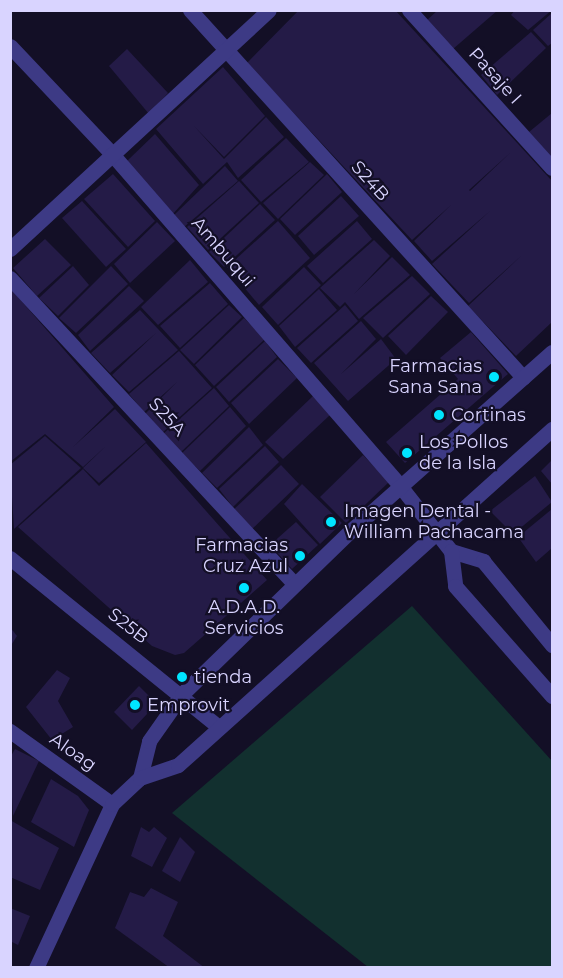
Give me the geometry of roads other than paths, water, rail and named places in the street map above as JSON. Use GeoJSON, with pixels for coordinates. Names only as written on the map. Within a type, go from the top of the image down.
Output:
{"type":"FeatureCollection","features":[{"type":"Feature","properties":{"kind":"street","name":"S24B"},"geometry":{"type":"LineString","coordinates":[[190,10],[523,377]]}},
{"type":"Feature","properties":{"kind":"street"},"geometry":{"type":"LineString","coordinates":[[10,249],[269,10]]}},
{"type":"Feature","properties":{"kind":"street","name":"Pasaje I"},"geometry":{"type":"LineString","coordinates":[[409,10],[552,168]]}},
{"type":"Feature","properties":{"kind":"street","name":"Ambuqui"},"geometry":{"type":"LineString","coordinates":[[10,46],[112,154],[401,487],[451,550]]}},
{"type":"Feature","properties":{"kind":"street","name":"S25A"},"geometry":{"type":"LineString","coordinates":[[10,278],[294,584]]}},
{"type":"Feature","properties":{"kind":"street"},"geometry":{"type":"LineString","coordinates":[[140,778],[149,741],[182,694],[294,584],[552,352]]}},
{"type":"Feature","properties":{"kind":"street"},"geometry":{"type":"LineString","coordinates":[[36,968],[112,804],[140,778],[178,765],[552,429]]}},
{"type":"Feature","properties":{"kind":"street"},"geometry":{"type":"LineString","coordinates":[[552,645],[483,561],[451,550],[455,586],[552,696]]}},
{"type":"Feature","properties":{"kind":"street","name":"S25B"},"geometry":{"type":"LineString","coordinates":[[10,558],[182,694],[219,727]]}},
{"type":"Feature","properties":{"kind":"street","name":"Aloag"},"geometry":{"type":"LineString","coordinates":[[10,731],[112,804]]}},
{"type":"Feature","properties":{"kind":"place","name":"Farmacias Sana Sana"},"geometry":{"type":"Point","coordinates":[494,377]}},
{"type":"Feature","properties":{"kind":"place","name":"Cortinas"},"geometry":{"type":"Point","coordinates":[439,415]}},
{"type":"Feature","properties":{"kind":"place","name":"Los Pollos de la Isla"},"geometry":{"type":"Point","coordinates":[407,453]}},
{"type":"Feature","properties":{"kind":"place","name":"Imagen Dental - William Pachacama"},"geometry":{"type":"Point","coordinates":[331,522]}},
{"type":"Feature","properties":{"kind":"place","name":"Farmacias Cruz Azul"},"geometry":{"type":"Point","coordinates":[300,556]}},
{"type":"Feature","properties":{"kind":"place","name":"A.D.A.D. Servicios"},"geometry":{"type":"Point","coordinates":[244,588]}},
{"type":"Feature","properties":{"kind":"place","name":"tienda"},"geometry":{"type":"Point","coordinates":[182,677]}},
{"type":"Feature","properties":{"kind":"place","name":"Emprovit"},"geometry":{"type":"Point","coordinates":[135,705]}}]}
